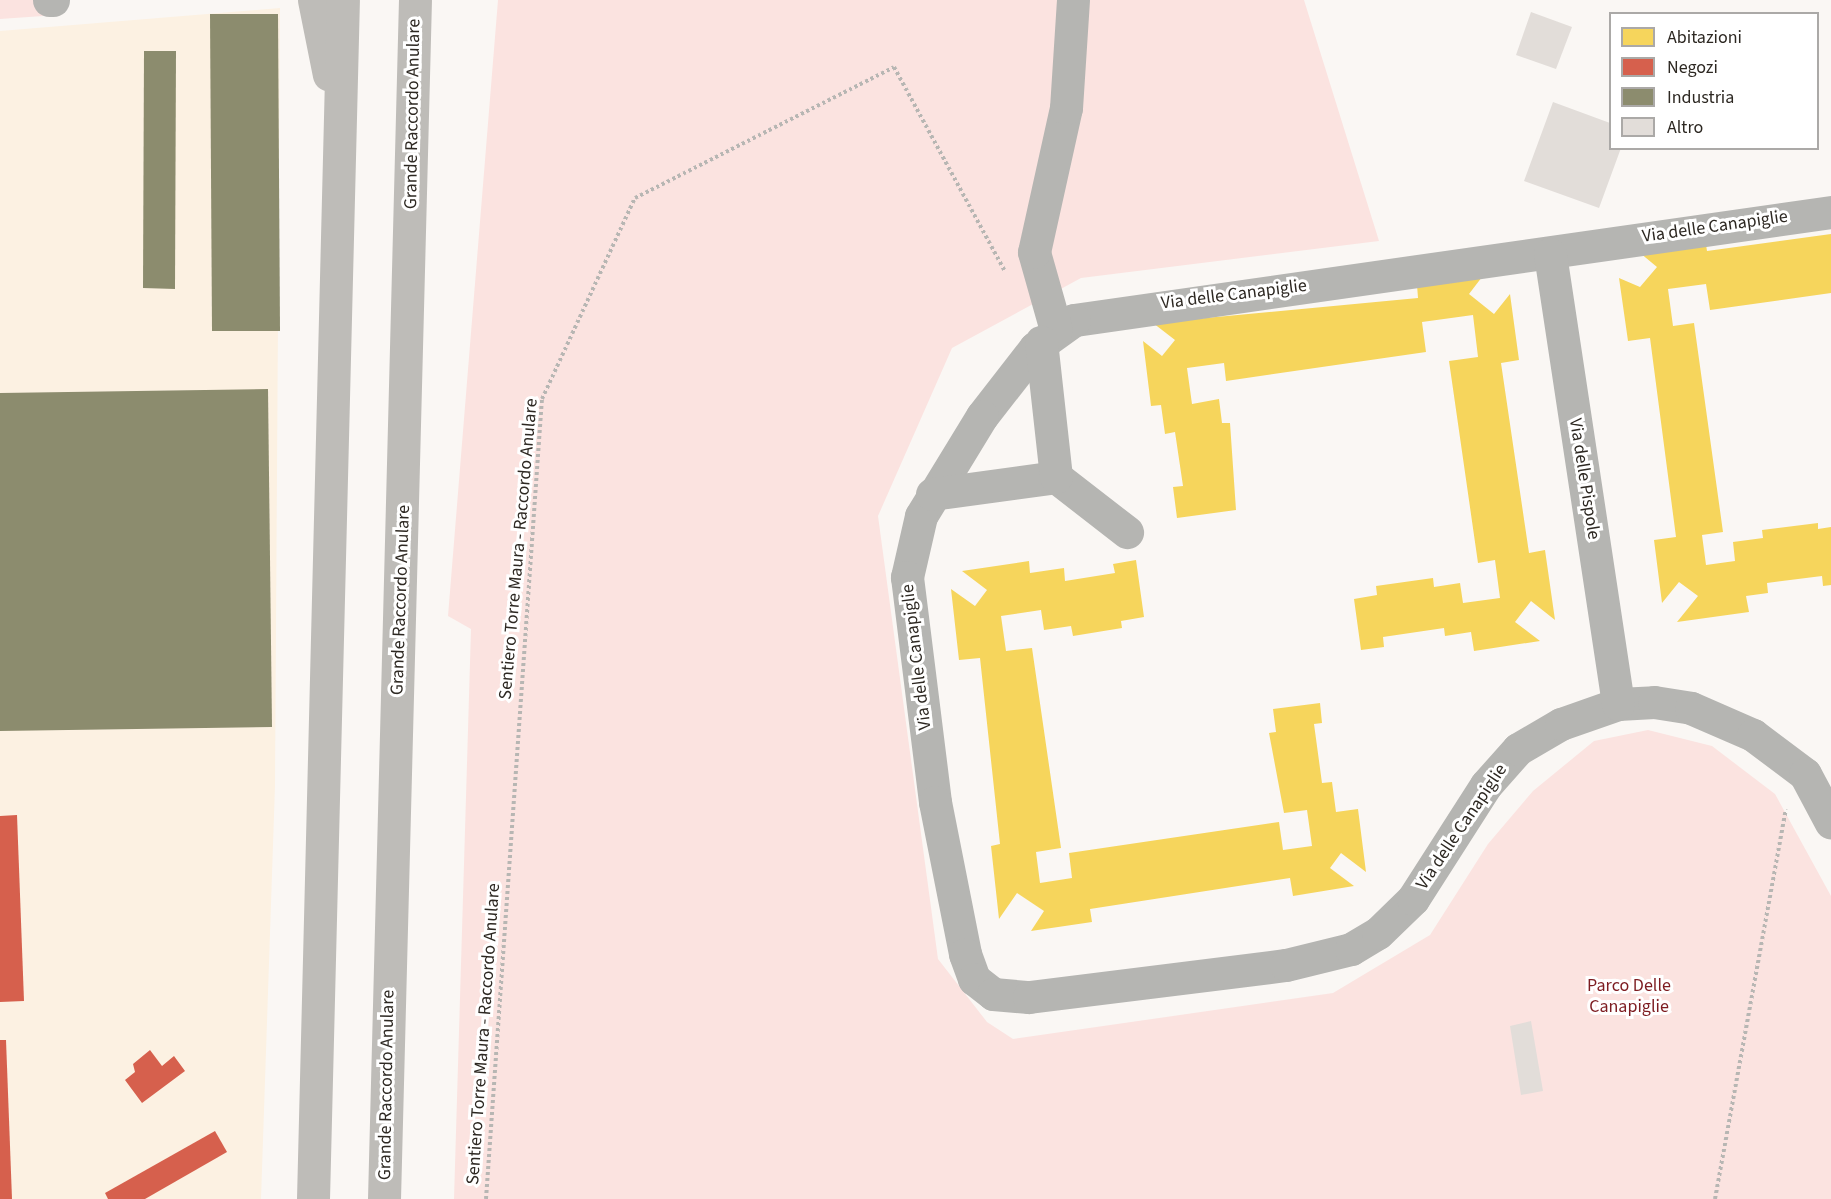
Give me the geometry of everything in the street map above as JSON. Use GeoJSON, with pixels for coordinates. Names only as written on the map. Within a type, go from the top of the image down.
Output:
{"type":"FeatureCollection","features":[{"type":"Feature","properties":{"kind":"highway"},"geometry":{"type":"LineString","coordinates":[[314,0],[340,107]]}},
{"type":"Feature","properties":{"kind":"highway"},"geometry":{"type":"LineString","coordinates":[[313,1199],[342,0]]}},
{"type":"Feature","properties":{"kind":"highway","name":"Grande Raccordo Anulare"},"geometry":{"type":"LineString","coordinates":[[384,1199],[415,0]]}},
{"type":"Feature","properties":{"kind":"street"},"geometry":{"type":"LineString","coordinates":[[1056,477],[1049,336],[1034,252],[1066,108],[1073,0]]}},
{"type":"Feature","properties":{"kind":"street","name":"Via delle Canapiglie"},"geometry":{"type":"LineString","coordinates":[[1831,212],[1651,234],[1550,254],[1109,310],[1049,336],[993,400],[932,494],[910,549],[908,592],[935,801],[965,954],[974,979],[993,994],[1037,996],[1286,965],[1351,949],[1378,933],[1413,898],[1486,785],[1518,749],[1561,724],[1618,705],[1654,702],[1707,713],[1754,735],[1794,764],[1816,790],[1831,823]]}},
{"type":"Feature","properties":{"kind":"street","name":"Via delle Pispole"},"geometry":{"type":"LineString","coordinates":[[1550,254],[1618,705]]}},
{"type":"Feature","properties":{"kind":"street"},"geometry":{"type":"LineString","coordinates":[[932,494],[1056,477],[1127,532]]}},
{"type":"Feature","properties":{"kind":"path","name":"Sentiero Torre Maura - Raccordo Anulare"},"geometry":{"type":"LineString","coordinates":[[486,1199],[542,399],[635,198],[894,67],[1008,277]]}},
{"type":"Feature","properties":{"kind":"path"},"geometry":{"type":"LineString","coordinates":[[1715,1199],[1794,764]]}},
{"type":"Feature","properties":{"kind":"shaded area"},"geometry":{"type":"Polygon","coordinates":[[[280,8],[275,786],[261,1199],[0,1199],[0,31],[280,8]]]}},
{"type":"Feature","properties":{"kind":"green space"},"geometry":{"type":"Polygon","coordinates":[[[0,0],[40,0],[43,16],[0,19],[0,0]]]}},
{"type":"Feature","properties":{"kind":"green space","name":"Parco Delle Canapiglie"},"geometry":{"type":"Polygon","coordinates":[[[498,0],[1304,0],[1379,241],[1081,278],[952,348],[878,516],[938,959],[987,1022],[1013,1039],[1333,993],[1430,935],[1488,844],[1533,791],[1594,741],[1648,730],[1712,746],[1775,794],[1831,896],[1831,1199],[454,1199],[471,629],[448,616],[498,0]]]}},
{"type":"Feature","properties":{"kind":"building: Abitazioni"},"geometry":{"type":"Polygon","coordinates":[[[1831,234],[1831,293],[1710,310],[1706,284],[1668,289],[1673,326],[1694,323],[1723,532],[1702,535],[1706,565],[1735,561],[1733,542],[1763,538],[1762,530],[1818,523],[1818,529],[1831,527],[1831,585],[1823,586],[1822,576],[1767,583],[1768,593],[1746,596],[1749,612],[1677,622],[1698,596],[1679,582],[1662,603],[1654,540],[1676,537],[1650,338],[1628,341],[1619,278],[1640,287],[1657,267],[1634,248],[1705,238],[1707,251],[1831,234]]]}},
{"type":"Feature","properties":{"kind":"building: Abitazioni"},"geometry":{"type":"Polygon","coordinates":[[[1482,277],[1469,294],[1494,314],[1510,294],[1519,360],[1501,363],[1529,553],[1545,550],[1555,620],[1531,601],[1515,622],[1540,641],[1474,651],[1471,632],[1445,636],[1444,628],[1383,637],[1384,647],[1361,650],[1354,599],[1377,595],[1376,586],[1433,578],[1434,587],[1460,583],[1463,603],[1500,598],[1495,560],[1478,563],[1449,361],[1478,357],[1473,315],[1422,322],[1426,352],[1226,381],[1224,363],[1187,368],[1192,404],[1219,399],[1222,423],[1230,423],[1236,510],[1177,518],[1173,487],[1183,486],[1175,432],[1165,434],[1161,405],[1151,406],[1143,341],[1162,356],[1175,340],[1153,323],[1418,298],[1417,285],[1482,277]]]}},
{"type":"Feature","properties":{"kind":"building: Abitazioni"},"geometry":{"type":"Polygon","coordinates":[[[1136,560],[1144,617],[1121,621],[1122,628],[1073,636],[1071,626],[1044,630],[1041,610],[1001,616],[1006,651],[1032,648],[1061,848],[1036,852],[1040,883],[1072,878],[1069,853],[1279,822],[1283,850],[1312,846],[1307,810],[1284,813],[1269,733],[1276,732],[1273,709],[1320,703],[1322,723],[1314,724],[1322,783],[1332,782],[1336,812],[1358,809],[1366,872],[1341,853],[1330,868],[1354,886],[1293,896],[1290,878],[1090,909],[1092,922],[1031,931],[1044,911],[1017,893],[999,919],[991,846],[1000,844],[980,658],[959,660],[951,589],[975,606],[987,590],[962,571],[1029,561],[1030,573],[1064,568],[1065,581],[1115,573],[1113,564],[1136,560]]]}},
{"type":"Feature","properties":{"kind":"building: Negozi"},"geometry":{"type":"Polygon","coordinates":[[[17,815],[24,1001],[0,1002],[0,816],[17,815]]]}},
{"type":"Feature","properties":{"kind":"building: Negozi"},"geometry":{"type":"Polygon","coordinates":[[[0,1040],[6,1040],[12,1199],[0,1199],[0,1040]]]}},
{"type":"Feature","properties":{"kind":"building: Negozi"},"geometry":{"type":"Polygon","coordinates":[[[150,1050],[162,1066],[174,1056],[185,1071],[142,1103],[125,1080],[135,1072],[133,1064],[150,1050]]]}},
{"type":"Feature","properties":{"kind":"building: Negozi"},"geometry":{"type":"Polygon","coordinates":[[[215,1131],[227,1152],[145,1199],[108,1199],[105,1193],[215,1131]]]}},
{"type":"Feature","properties":{"kind":"building: Industria"},"geometry":{"type":"Polygon","coordinates":[[[210,14],[278,14],[280,331],[212,331],[210,14]]]}},
{"type":"Feature","properties":{"kind":"building: Industria"},"geometry":{"type":"Polygon","coordinates":[[[144,51],[176,51],[175,289],[143,288],[144,51]]]}},
{"type":"Feature","properties":{"kind":"building: Industria"},"geometry":{"type":"Polygon","coordinates":[[[268,389],[272,727],[0,731],[0,393],[268,389]]]}},
{"type":"Feature","properties":{"kind":"building: Altro"},"geometry":{"type":"Polygon","coordinates":[[[1531,12],[1572,27],[1556,69],[1516,55],[1531,12]]]}},
{"type":"Feature","properties":{"kind":"building: Altro"},"geometry":{"type":"Polygon","coordinates":[[[1553,102],[1609,123],[1609,150],[1620,150],[1599,208],[1524,181],[1553,102]]]}},
{"type":"Feature","properties":{"kind":"building: Altro"},"geometry":{"type":"Polygon","coordinates":[[[1531,1021],[1543,1091],[1521,1095],[1510,1026],[1531,1021]]]}}]}
